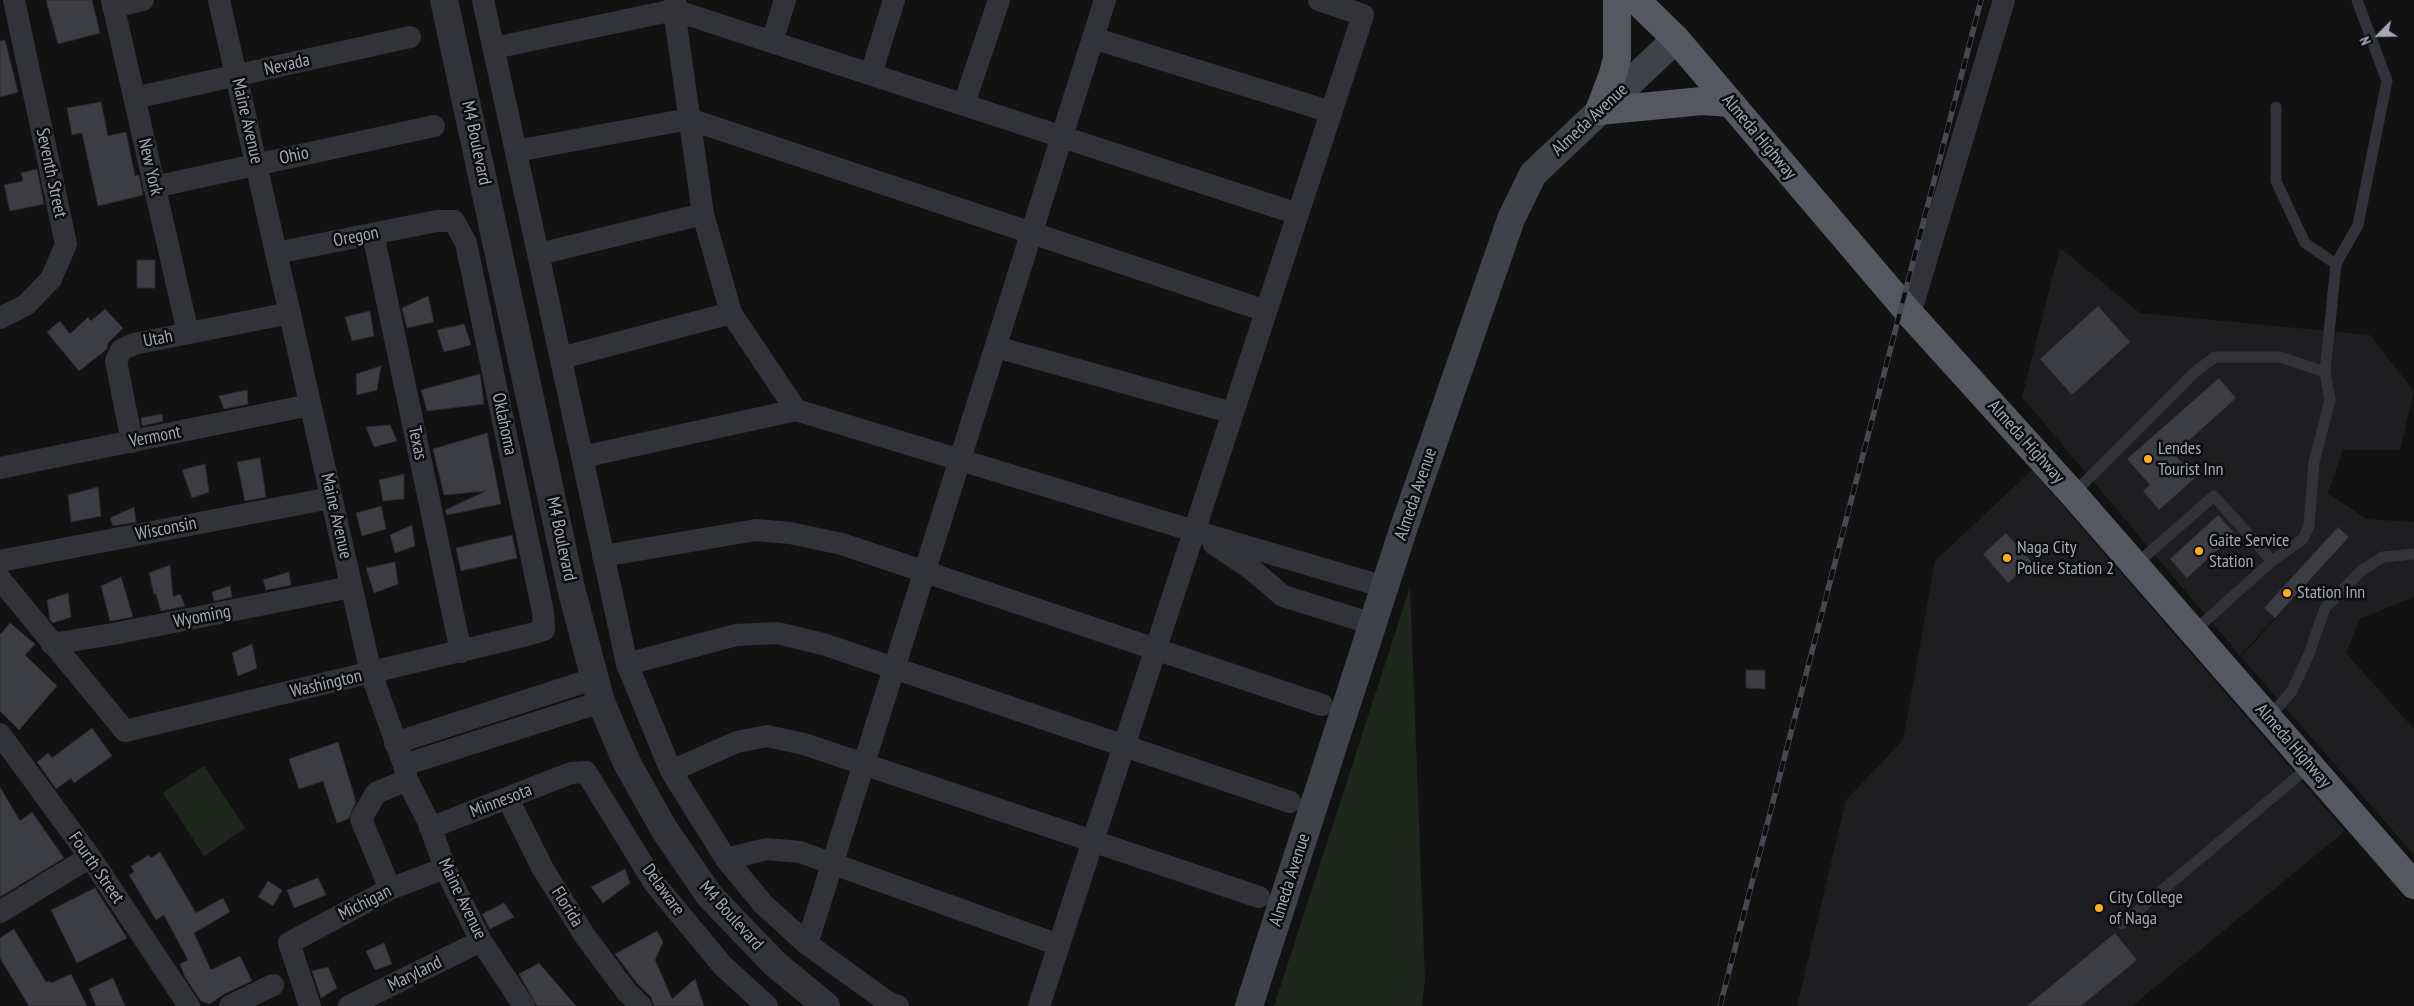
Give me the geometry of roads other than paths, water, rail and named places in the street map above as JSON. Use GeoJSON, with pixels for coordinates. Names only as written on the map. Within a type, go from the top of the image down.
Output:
{"type":"FeatureCollection","features":[{"type":"Feature","properties":{"kind":"highway"},"geometry":{"type":"LineString","coordinates":[[1617,0],[1617,58],[1613,74],[1598,111],[1702,101],[1730,103]]}},
{"type":"Feature","properties":{"kind":"highway","name":"Almeda Highway"},"geometry":{"type":"LineString","coordinates":[[1636,0],[1676,39],[1910,314],[2073,494],[2414,885]]}},
{"type":"Feature","properties":{"kind":"main road","name":"Almeda Avenue"},"geometry":{"type":"LineString","coordinates":[[1249,1006],[1385,587],[1511,219],[1533,174],[1676,39]]}},
{"type":"Feature","properties":{"kind":"street","name":"Seventh Street"},"geometry":{"type":"LineString","coordinates":[[0,318],[26,305],[51,279],[66,244],[14,0]]}},
{"type":"Feature","properties":{"kind":"street"},"geometry":{"type":"LineString","coordinates":[[113,3],[144,0]]}},
{"type":"Feature","properties":{"kind":"street","name":"Maine Avenue"},"geometry":{"type":"LineString","coordinates":[[219,0],[371,673],[406,773],[445,868],[481,941],[524,1006]]}},
{"type":"Feature","properties":{"kind":"street","name":"M4 Boulevard"},"geometry":{"type":"LineString","coordinates":[[444,0],[569,579],[597,690],[627,763],[664,829],[709,895],[774,963],[826,1006]]}},
{"type":"Feature","properties":{"kind":"street"},"geometry":{"type":"LineString","coordinates":[[483,0],[627,664],[671,770],[726,859],[763,904],[807,944],[889,1003],[898,1006]]}},
{"type":"Feature","properties":{"kind":"street"},"geometry":{"type":"LineString","coordinates":[[772,42],[785,0]]}},
{"type":"Feature","properties":{"kind":"street"},"geometry":{"type":"LineString","coordinates":[[871,74],[894,0]]}},
{"type":"Feature","properties":{"kind":"street"},"geometry":{"type":"LineString","coordinates":[[964,104],[999,0]]}},
{"type":"Feature","properties":{"kind":"street"},"geometry":{"type":"LineString","coordinates":[[807,944],[1106,0]]}},
{"type":"Feature","properties":{"kind":"street"},"geometry":{"type":"LineString","coordinates":[[1039,1006],[1363,15],[1319,0]]}},
{"type":"Feature","properties":{"kind":"street"},"geometry":{"type":"LineString","coordinates":[[1910,314],[2004,0]]}},
{"type":"Feature","properties":{"kind":"street","name":"New York"},"geometry":{"type":"LineString","coordinates":[[113,3],[188,333]]}},
{"type":"Feature","properties":{"kind":"street"},"geometry":{"type":"LineString","coordinates":[[494,48],[675,5],[772,42],[1298,214]]}},
{"type":"Feature","properties":{"kind":"street"},"geometry":{"type":"LineString","coordinates":[[675,5],[703,214],[731,313],[796,410]]}},
{"type":"Feature","properties":{"kind":"street","name":"Nevada"},"geometry":{"type":"LineString","coordinates":[[134,98],[410,37]]}},
{"type":"Feature","properties":{"kind":"street"},"geometry":{"type":"LineString","coordinates":[[1093,38],[1331,112]]}},
{"type":"Feature","properties":{"kind":"street"},"geometry":{"type":"LineString","coordinates":[[516,151],[690,119],[1266,311]]}},
{"type":"Feature","properties":{"kind":"street","name":"Ohio"},"geometry":{"type":"LineString","coordinates":[[154,187],[434,126]]}},
{"type":"Feature","properties":{"kind":"street"},"geometry":{"type":"LineString","coordinates":[[539,254],[703,214]]}},
{"type":"Feature","properties":{"kind":"street","name":"Oregon"},"geometry":{"type":"LineString","coordinates":[[276,253],[437,221]]}},
{"type":"Feature","properties":{"kind":"street","name":"Oklahoma"},"geometry":{"type":"LineString","coordinates":[[437,221],[454,222],[466,243],[543,612],[544,630],[527,636]]}},
{"type":"Feature","properties":{"kind":"street","name":"Texas"},"geometry":{"type":"LineString","coordinates":[[373,234],[461,652]]}},
{"type":"Feature","properties":{"kind":"street","name":"Utah"},"geometry":{"type":"LineString","coordinates":[[132,442],[116,361],[121,350],[134,344],[290,313]]}},
{"type":"Feature","properties":{"kind":"street"},"geometry":{"type":"LineString","coordinates":[[561,358],[731,313]]}},
{"type":"Feature","properties":{"kind":"street"},"geometry":{"type":"LineString","coordinates":[[996,348],[1233,413]]}},
{"type":"Feature","properties":{"kind":"street","name":"Vermont"},"geometry":{"type":"LineString","coordinates":[[0,468],[310,405]]}},
{"type":"Feature","properties":{"kind":"street"},"geometry":{"type":"LineString","coordinates":[[582,457],[796,410],[1385,587]]}},
{"type":"Feature","properties":{"kind":"street","name":"Wisconsin"},"geometry":{"type":"LineString","coordinates":[[0,561],[331,498]]}},
{"type":"Feature","properties":{"kind":"street"},"geometry":{"type":"LineString","coordinates":[[603,556],[756,530],[790,533],[842,544],[1322,705]]}},
{"type":"Feature","properties":{"kind":"street"},"geometry":{"type":"LineString","coordinates":[[1194,531],[1250,568],[1283,596],[1373,624]]}},
{"type":"Feature","properties":{"kind":"street"},"geometry":{"type":"LineString","coordinates":[[0,579],[52,644]]}},
{"type":"Feature","properties":{"kind":"street","name":"Wyoming"},"geometry":{"type":"LineString","coordinates":[[52,644],[113,634],[351,587]]}},
{"type":"Feature","properties":{"kind":"street"},"geometry":{"type":"LineString","coordinates":[[627,664],[736,635],[777,633],[823,644],[1290,802]]}},
{"type":"Feature","properties":{"kind":"street","name":"Washington"},"geometry":{"type":"LineString","coordinates":[[52,644],[125,731],[527,636]]}},
{"type":"Feature","properties":{"kind":"street"},"geometry":{"type":"LineString","coordinates":[[395,743],[597,690]]}},
{"type":"Feature","properties":{"kind":"street"},"geometry":{"type":"LineString","coordinates":[[390,889],[361,820],[376,793],[406,773],[597,690]]}},
{"type":"Feature","properties":{"kind":"street","name":"Fourth Street"},"geometry":{"type":"LineString","coordinates":[[0,734],[90,857],[189,1006]]}},
{"type":"Feature","properties":{"kind":"street"},"geometry":{"type":"LineString","coordinates":[[671,770],[737,742],[767,736],[804,744],[1259,897]]}},
{"type":"Feature","properties":{"kind":"street","name":"Delaware"},"geometry":{"type":"LineString","coordinates":[[571,773],[586,772],[655,884],[723,966],[767,1006]]}},
{"type":"Feature","properties":{"kind":"street","name":"Minnesota"},"geometry":{"type":"LineString","coordinates":[[430,828],[571,773]]}},
{"type":"Feature","properties":{"kind":"street","name":"Florida"},"geometry":{"type":"LineString","coordinates":[[508,799],[543,869],[585,936],[626,992],[641,1006]]}},
{"type":"Feature","properties":{"kind":"street"},"geometry":{"type":"LineString","coordinates":[[726,859],[767,849],[800,852],[1059,945]]}},
{"type":"Feature","properties":{"kind":"street"},"geometry":{"type":"LineString","coordinates":[[0,912],[90,857]]}},
{"type":"Feature","properties":{"kind":"street","name":"Michigan"},"geometry":{"type":"LineString","coordinates":[[310,1006],[289,943],[390,889],[445,868]]}},
{"type":"Feature","properties":{"kind":"street","name":"Maryland"},"geometry":{"type":"LineString","coordinates":[[349,1006],[481,941]]}},
{"type":"Feature","properties":{"kind":"street"},"geometry":{"type":"LineString","coordinates":[[230,1006],[273,986]]}},
{"type":"Feature","properties":{"kind":"lane"},"geometry":{"type":"LineString","coordinates":[[2194,632],[2272,561],[2303,539],[2309,526],[2314,462],[2330,400],[2325,372],[2336,264],[2358,225],[2387,81],[2357,0]]}},
{"type":"Feature","properties":{"kind":"lane"},"geometry":{"type":"LineString","coordinates":[[2276,107],[2276,181],[2305,243],[2336,264]]}},
{"type":"Feature","properties":{"kind":"lane"},"geometry":{"type":"LineString","coordinates":[[2073,494],[2195,372],[2215,357],[2280,357],[2325,372]]}},
{"type":"Feature","properties":{"kind":"lane"},"geometry":{"type":"LineString","coordinates":[[2135,565],[2214,496],[2272,561]]}},
{"type":"Feature","properties":{"kind":"lane"},"geometry":{"type":"LineString","coordinates":[[2268,718],[2292,691],[2309,654],[2325,608],[2362,570],[2382,557],[2414,554]]}},
{"type":"Feature","properties":{"kind":"lane"},"geometry":{"type":"LineString","coordinates":[[2122,924],[2310,766]]}},
{"type":"Feature","properties":{"kind":"railway"},"geometry":{"type":"LineString","coordinates":[[1720,1006],[1981,0]]}},
{"type":"Feature","properties":{"kind":"place","name":"Lendes Tourist Inn"},"geometry":{"type":"Point","coordinates":[2148,459]}},
{"type":"Feature","properties":{"kind":"place","name":"Gaite Service Station"},"geometry":{"type":"Point","coordinates":[2199,551]}},
{"type":"Feature","properties":{"kind":"place","name":"Naga City Police Station 2"},"geometry":{"type":"Point","coordinates":[2007,558]}},
{"type":"Feature","properties":{"kind":"place","name":"Station Inn"},"geometry":{"type":"Point","coordinates":[2287,593]}},
{"type":"Feature","properties":{"kind":"place","name":"City College of Naga"},"geometry":{"type":"Point","coordinates":[2099,908]}}]}
